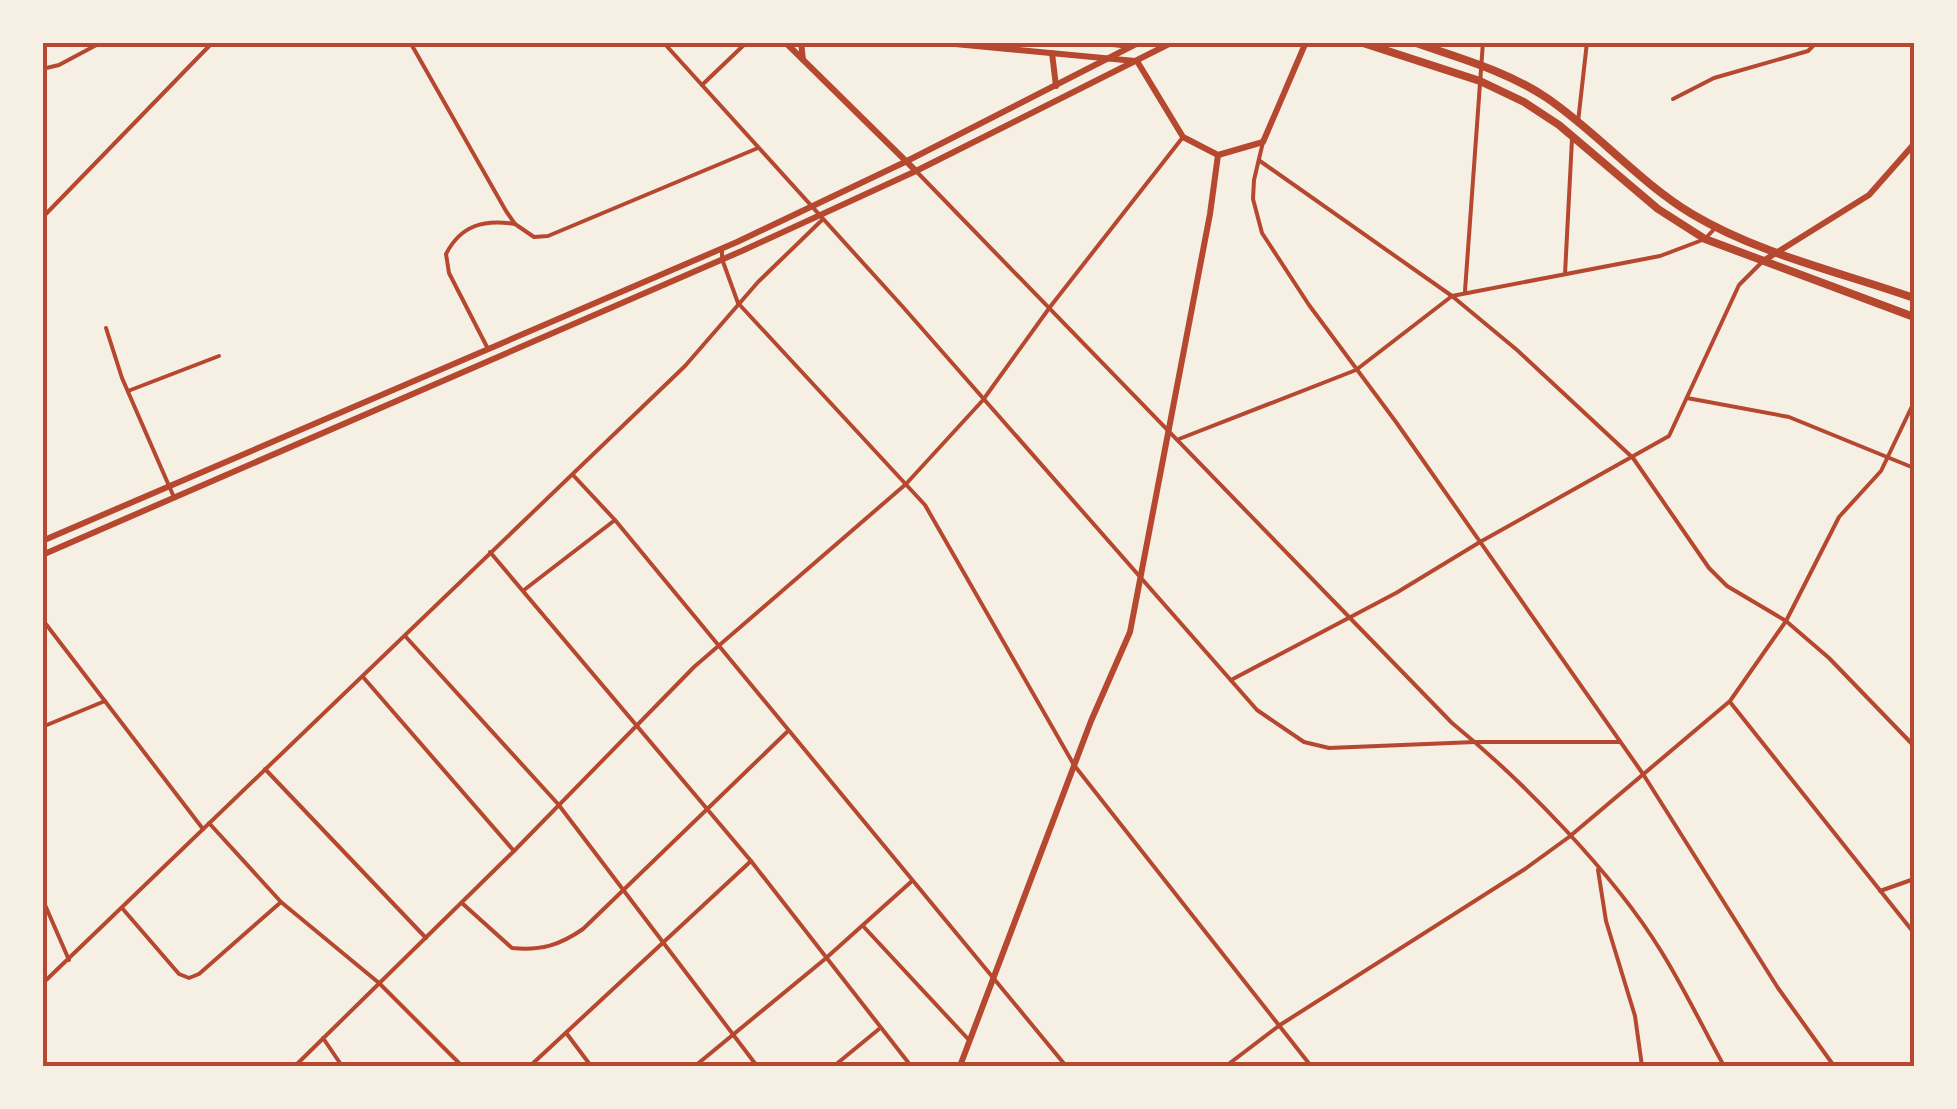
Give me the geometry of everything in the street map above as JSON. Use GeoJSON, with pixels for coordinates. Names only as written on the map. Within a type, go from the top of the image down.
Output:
{"type":"FeatureCollection","features":[{"type":"Feature","properties":{"kind":"highway"},"geometry":{"type":"LineString","coordinates":[[1360,42],[1480,81],[1541,112],[1658,209],[1705,239],[1914,317]]}},
{"type":"Feature","properties":{"kind":"highway"},"geometry":{"type":"LineString","coordinates":[[1413,42],[1533,89],[1654,188],[1716,227],[1776,252],[1914,298]]}},
{"type":"Feature","properties":{"kind":"main road"},"geometry":{"type":"LineString","coordinates":[[785,42],[916,171]]}},
{"type":"Feature","properties":{"kind":"main road"},"geometry":{"type":"LineString","coordinates":[[801,42],[803,61]]}},
{"type":"Feature","properties":{"kind":"main road"},"geometry":{"type":"LineString","coordinates":[[934,42],[1137,61]]}},
{"type":"Feature","properties":{"kind":"main road"},"geometry":{"type":"LineString","coordinates":[[1094,42],[1132,46]]}},
{"type":"Feature","properties":{"kind":"main road"},"geometry":{"type":"LineString","coordinates":[[42,541],[722,249],[905,162],[1140,42]]}},
{"type":"Feature","properties":{"kind":"main road"},"geometry":{"type":"LineString","coordinates":[[42,554],[820,218],[1174,42]]}},
{"type":"Feature","properties":{"kind":"main road"},"geometry":{"type":"LineString","coordinates":[[1137,61],[1183,137],[1218,154],[1264,142],[1306,42]]}},
{"type":"Feature","properties":{"kind":"main road"},"geometry":{"type":"LineString","coordinates":[[1052,52],[1056,86]]}},
{"type":"Feature","properties":{"kind":"main road"},"geometry":{"type":"LineString","coordinates":[[1761,263],[1869,195],[1914,144]]}},
{"type":"Feature","properties":{"kind":"main road"},"geometry":{"type":"LineString","coordinates":[[960,1066],[1074,765],[1130,632],[1218,154]]}},
{"type":"Feature","properties":{"kind":"street"},"geometry":{"type":"LineString","coordinates":[[42,69],[59,65],[102,42]]}},
{"type":"Feature","properties":{"kind":"street"},"geometry":{"type":"LineString","coordinates":[[42,218],[213,42]]}},
{"type":"Feature","properties":{"kind":"street"},"geometry":{"type":"LineString","coordinates":[[410,42],[514,224],[534,237],[548,236],[758,148]]}},
{"type":"Feature","properties":{"kind":"street"},"geometry":{"type":"LineString","coordinates":[[663,42],[903,307],[1257,710],[1304,742],[1329,748],[1620,742]]}},
{"type":"Feature","properties":{"kind":"street"},"geometry":{"type":"LineString","coordinates":[[702,85],[747,42]]}},
{"type":"Feature","properties":{"kind":"street"},"geometry":{"type":"LineString","coordinates":[[1465,291],[1483,42]]}},
{"type":"Feature","properties":{"kind":"street"},"geometry":{"type":"LineString","coordinates":[[1578,122],[1586,42]]}},
{"type":"Feature","properties":{"kind":"street"},"geometry":{"type":"LineString","coordinates":[[1673,99],[1714,78],[1808,51],[1817,42]]}},
{"type":"Feature","properties":{"kind":"street"},"geometry":{"type":"LineString","coordinates":[[1565,274],[1572,136]]}},
{"type":"Feature","properties":{"kind":"street"},"geometry":{"type":"LineString","coordinates":[[295,1066],[718,644],[906,484],[983,400],[1183,137]]}},
{"type":"Feature","properties":{"kind":"street"},"geometry":{"type":"LineString","coordinates":[[1264,142],[1253,198],[1262,232],[1643,774],[1778,988],[1834,1066]]}},
{"type":"Feature","properties":{"kind":"street"},"geometry":{"type":"LineString","coordinates":[[1259,160],[1452,296],[1516,350],[1633,458],[1710,568],[1749,601],[1786,621],[1829,658],[1914,746]]}},
{"type":"Feature","properties":{"kind":"street"},"geometry":{"type":"LineString","coordinates":[[916,171],[1452,723],[1597,865],[1661,950],[1724,1066]]}},
{"type":"Feature","properties":{"kind":"street"},"geometry":{"type":"LineString","coordinates":[[42,984],[685,366],[738,303],[820,218]]}},
{"type":"Feature","properties":{"kind":"street"},"geometry":{"type":"LineString","coordinates":[[488,349],[449,274],[446,254],[461,233],[474,225],[514,224]]}},
{"type":"Feature","properties":{"kind":"street"},"geometry":{"type":"LineString","coordinates":[[1178,440],[1356,370],[1452,296],[1660,256],[1705,239],[1716,227]]}},
{"type":"Feature","properties":{"kind":"street"},"geometry":{"type":"LineString","coordinates":[[722,249],[738,303],[925,505],[1074,765],[1311,1066]]}},
{"type":"Feature","properties":{"kind":"street"},"geometry":{"type":"LineString","coordinates":[[1229,681],[1669,436],[1740,285],[1761,263]]}},
{"type":"Feature","properties":{"kind":"street"},"geometry":{"type":"LineString","coordinates":[[106,328],[174,499]]}},
{"type":"Feature","properties":{"kind":"street"},"geometry":{"type":"LineString","coordinates":[[128,390],[219,356]]}},
{"type":"Feature","properties":{"kind":"street"},"geometry":{"type":"LineString","coordinates":[[1687,398],[1789,417],[1914,468]]}},
{"type":"Feature","properties":{"kind":"street"},"geometry":{"type":"LineString","coordinates":[[1226,1066],[1280,1025],[1525,869],[1569,837],[1730,701],[1786,621],[1839,517],[1888,458],[1914,402]]}},
{"type":"Feature","properties":{"kind":"street"},"geometry":{"type":"LineString","coordinates":[[573,475],[615,520],[1066,1066]]}},
{"type":"Feature","properties":{"kind":"street"},"geometry":{"type":"LineString","coordinates":[[524,590],[615,520]]}},
{"type":"Feature","properties":{"kind":"street"},"geometry":{"type":"LineString","coordinates":[[490,552],[751,861],[911,1066]]}},
{"type":"Feature","properties":{"kind":"street"},"geometry":{"type":"LineString","coordinates":[[42,619],[203,829]]}},
{"type":"Feature","properties":{"kind":"street"},"geometry":{"type":"LineString","coordinates":[[405,636],[558,804],[757,1066]]}},
{"type":"Feature","properties":{"kind":"street"},"geometry":{"type":"LineString","coordinates":[[363,677],[514,851]]}},
{"type":"Feature","properties":{"kind":"street"},"geometry":{"type":"LineString","coordinates":[[1730,701],[1914,933]]}},
{"type":"Feature","properties":{"kind":"street"},"geometry":{"type":"LineString","coordinates":[[42,727],[105,702]]}},
{"type":"Feature","properties":{"kind":"street"},"geometry":{"type":"LineString","coordinates":[[462,903],[512,948],[555,946],[583,929],[787,732]]}},
{"type":"Feature","properties":{"kind":"street"},"geometry":{"type":"LineString","coordinates":[[265,769],[426,938]]}},
{"type":"Feature","properties":{"kind":"street"},"geometry":{"type":"LineString","coordinates":[[209,823],[282,902],[379,983],[462,1066]]}},
{"type":"Feature","properties":{"kind":"street"},"geometry":{"type":"LineString","coordinates":[[530,1066],[751,861]]}},
{"type":"Feature","properties":{"kind":"street"},"geometry":{"type":"LineString","coordinates":[[1597,865],[1606,921],[1635,1016],[1642,1066]]}},
{"type":"Feature","properties":{"kind":"street"},"geometry":{"type":"LineString","coordinates":[[1880,892],[1914,879]]}},
{"type":"Feature","properties":{"kind":"street"},"geometry":{"type":"LineString","coordinates":[[695,1066],[826,959],[912,882]]}},
{"type":"Feature","properties":{"kind":"street"},"geometry":{"type":"LineString","coordinates":[[42,898],[69,960]]}},
{"type":"Feature","properties":{"kind":"street"},"geometry":{"type":"LineString","coordinates":[[122,908],[179,974],[189,978],[199,974],[282,902]]}},
{"type":"Feature","properties":{"kind":"street"},"geometry":{"type":"LineString","coordinates":[[863,926],[969,1040]]}},
{"type":"Feature","properties":{"kind":"street"},"geometry":{"type":"LineString","coordinates":[[834,1066],[878,1028]]}},
{"type":"Feature","properties":{"kind":"street"},"geometry":{"type":"LineString","coordinates":[[566,1033],[591,1066]]}},
{"type":"Feature","properties":{"kind":"street"},"geometry":{"type":"LineString","coordinates":[[323,1038],[342,1066]]}}]}
